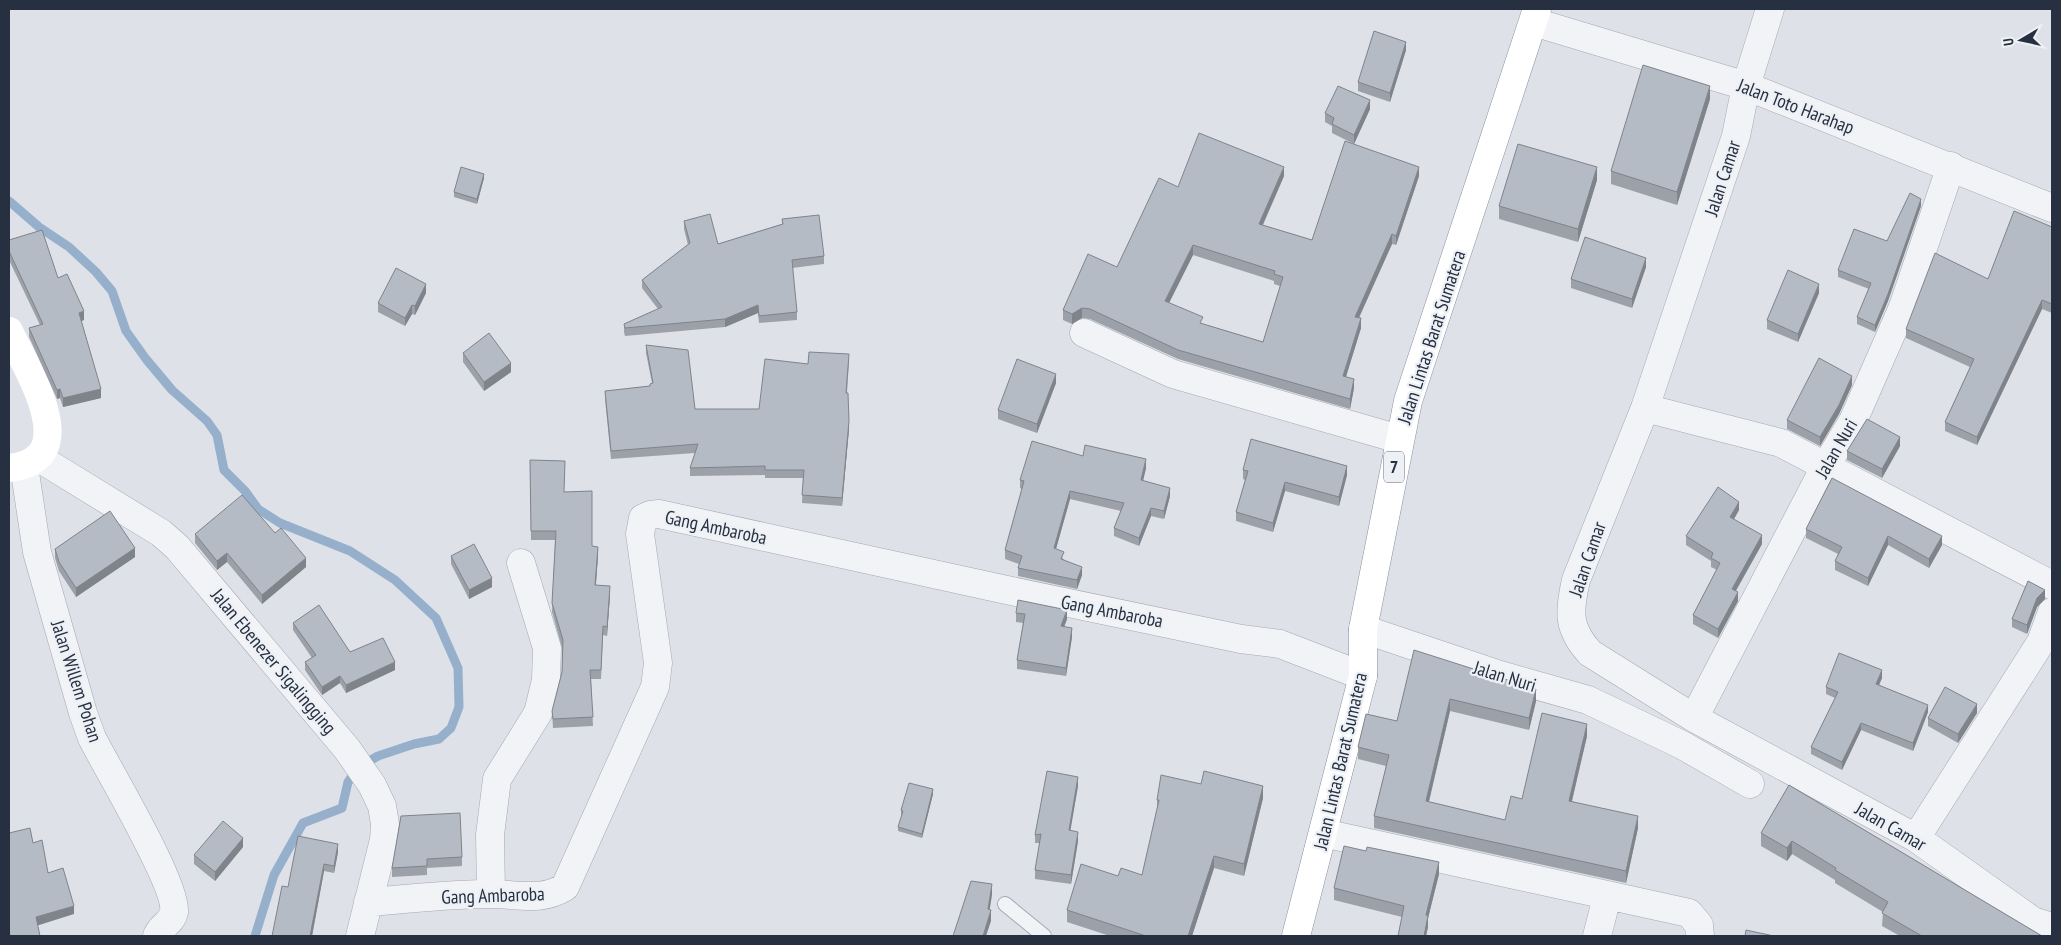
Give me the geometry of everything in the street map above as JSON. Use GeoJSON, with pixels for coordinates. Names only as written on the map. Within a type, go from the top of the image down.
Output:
{"type":"FeatureCollection","features":[{"type":"Feature","properties":{"kind":"main road","name":"Jalan Lintas Barat Sumatera"},"geometry":{"type":"LineString","coordinates":[[1296,936],[1363,676],[1363,629],[1408,401],[1536,15]]}},
{"type":"Feature","properties":{"kind":"main road"},"geometry":{"type":"LineString","coordinates":[[9,331],[41,401],[47,422],[45,449],[24,464]]}},
{"type":"Feature","properties":{"kind":"street","name":"Jalan Camar"},"geometry":{"type":"LineString","coordinates":[[1770,9],[1746,86],[1736,136],[1645,408],[1576,580],[1571,604],[1572,625],[1578,640],[1590,653],[1694,718],[1916,838],[2033,921],[2052,926]]}},
{"type":"Feature","properties":{"kind":"street","name":"Jalan Toto Harahap"},"geometry":{"type":"LineString","coordinates":[[1536,15],[1746,86],[1951,166],[2052,208]]}},
{"type":"Feature","properties":{"kind":"street","name":"Jalan Nuri"},"geometry":{"type":"LineString","coordinates":[[1694,718],[1825,467],[1853,421],[1903,307],[1951,166]]}},
{"type":"Feature","properties":{"kind":"street"},"geometry":{"type":"LineString","coordinates":[[1084,333],[1172,374],[1399,439]]}},
{"type":"Feature","properties":{"kind":"street"},"geometry":{"type":"LineString","coordinates":[[1645,408],[1781,443],[2052,585]]}},
{"type":"Feature","properties":{"kind":"street","name":"Jalan Ebenezer Sigalingging"},"geometry":{"type":"LineString","coordinates":[[24,464],[155,529],[177,547],[347,748],[372,785],[382,806],[385,824],[384,840],[360,936]]}},
{"type":"Feature","properties":{"kind":"street","name":"Jalan Willem Pohan"},"geometry":{"type":"LineString","coordinates":[[24,464],[37,552],[83,713],[92,737],[126,799],[172,894],[174,912],[168,924],[157,936]]}},
{"type":"Feature","properties":{"kind":"street","name":"Gang Ambaroba"},"geometry":{"type":"LineString","coordinates":[[368,902],[491,894],[535,897],[557,892],[565,887],[656,687],[658,663],[640,534],[643,518],[650,514],[659,514],[1002,589],[1241,638],[1280,644],[1363,676]]}},
{"type":"Feature","properties":{"kind":"street"},"geometry":{"type":"LineString","coordinates":[[491,894],[490,835],[497,779],[538,713],[546,680],[547,648],[521,563]]}},
{"type":"Feature","properties":{"kind":"street"},"geometry":{"type":"LineString","coordinates":[[1916,838],[2046,644],[2052,612]]}},
{"type":"Feature","properties":{"kind":"street","name":"Jalan Nuri"},"geometry":{"type":"LineString","coordinates":[[1363,629],[1500,675],[1588,700],[1682,744],[1750,784]]}},
{"type":"Feature","properties":{"kind":"street"},"geometry":{"type":"LineString","coordinates":[[1323,833],[1607,897],[1688,913],[1699,925],[1700,936]]}},
{"type":"Feature","properties":{"kind":"street"},"geometry":{"type":"LineString","coordinates":[[1597,936],[1607,897]]}},
{"type":"Feature","properties":{"kind":"lane"},"geometry":{"type":"LineString","coordinates":[[1005,904],[1044,936]]}},
{"type":"Feature","properties":{"kind":"building"},"geometry":{"type":"Polygon","coordinates":[[[1374,31],[1406,42],[1390,93],[1358,82],[1374,31]]]}},
{"type":"Feature","properties":{"kind":"building"},"geometry":{"type":"Polygon","coordinates":[[[1643,65],[1710,86],[1677,192],[1611,171],[1643,65]]]}},
{"type":"Feature","properties":{"kind":"building"},"geometry":{"type":"Polygon","coordinates":[[[1338,86],[1370,100],[1354,135],[1332,124],[1334,118],[1325,113],[1338,86]]]}},
{"type":"Feature","properties":{"kind":"building"},"geometry":{"type":"Polygon","coordinates":[[[1199,133],[1284,167],[1259,224],[1312,240],[1345,141],[1419,167],[1396,236],[1392,234],[1355,317],[1361,318],[1343,376],[1354,379],[1350,399],[1178,350],[1090,309],[1082,308],[1072,314],[1063,310],[1088,254],[1117,267],[1159,178],[1178,187],[1199,133]],[[1193,245],[1165,301],[1203,317],[1200,323],[1263,342],[1283,277],[1274,274],[1275,271],[1193,245]]]}},
{"type":"Feature","properties":{"kind":"building"},"geometry":{"type":"Polygon","coordinates":[[[1518,144],[1597,167],[1578,229],[1499,206],[1518,144]]]}},
{"type":"Feature","properties":{"kind":"building"},"geometry":{"type":"Polygon","coordinates":[[[461,167],[484,174],[477,199],[454,192],[461,167]]]}},
{"type":"Feature","properties":{"kind":"building"},"geometry":{"type":"Polygon","coordinates":[[[1910,193],[1921,199],[1888,294],[1875,325],[1857,317],[1871,283],[1838,270],[1854,229],[1887,241],[1910,193]]]}},
{"type":"Feature","properties":{"kind":"building"},"geometry":{"type":"Polygon","coordinates":[[[2014,211],[2052,227],[2052,304],[2042,300],[1977,437],[1945,422],[1974,359],[1906,329],[1935,253],[1988,279],[2014,211]]]}},
{"type":"Feature","properties":{"kind":"building"},"geometry":{"type":"Polygon","coordinates":[[[710,214],[718,244],[783,224],[782,219],[819,215],[824,256],[792,260],[797,312],[759,316],[758,305],[725,319],[625,328],[624,324],[662,307],[642,280],[690,243],[684,221],[710,214]]]}},
{"type":"Feature","properties":{"kind":"building"},"geometry":{"type":"Polygon","coordinates":[[[42,230],[58,278],[67,274],[84,311],[79,313],[101,389],[63,398],[60,389],[57,390],[29,328],[43,324],[9,251],[9,240],[42,230]]]}},
{"type":"Feature","properties":{"kind":"building"},"geometry":{"type":"Polygon","coordinates":[[[1585,237],[1646,258],[1632,299],[1571,279],[1585,237]]]}},
{"type":"Feature","properties":{"kind":"building"},"geometry":{"type":"Polygon","coordinates":[[[396,268],[426,284],[415,306],[412,305],[405,318],[378,303],[396,268]]]}},
{"type":"Feature","properties":{"kind":"building"},"geometry":{"type":"Polygon","coordinates":[[[1788,270],[1819,284],[1798,334],[1767,320],[1788,270]]]}},
{"type":"Feature","properties":{"kind":"building"},"geometry":{"type":"Polygon","coordinates":[[[489,333],[511,363],[484,382],[463,353],[489,333]]]}},
{"type":"Feature","properties":{"kind":"building"},"geometry":{"type":"Polygon","coordinates":[[[646,345],[688,350],[695,409],[759,409],[765,359],[808,364],[809,352],[849,354],[846,393],[848,393],[849,421],[842,498],[802,495],[804,470],[765,470],[765,466],[690,468],[698,444],[611,451],[605,391],[650,386],[653,383],[646,345]]]}},
{"type":"Feature","properties":{"kind":"building"},"geometry":{"type":"Polygon","coordinates":[[[1819,358],[1852,376],[1839,405],[1820,437],[1787,420],[1819,358]]]}},
{"type":"Feature","properties":{"kind":"building"},"geometry":{"type":"Polygon","coordinates":[[[1017,359],[1056,374],[1037,424],[998,410],[1017,359]]]}},
{"type":"Feature","properties":{"kind":"building"},"geometry":{"type":"Polygon","coordinates":[[[1867,419],[1900,437],[1882,469],[1847,451],[1867,419]]]}},
{"type":"Feature","properties":{"kind":"building"},"geometry":{"type":"Polygon","coordinates":[[[1251,439],[1347,466],[1339,497],[1285,482],[1273,523],[1236,512],[1248,471],[1243,470],[1251,439]]]}},
{"type":"Feature","properties":{"kind":"building"},"geometry":{"type":"Polygon","coordinates":[[[1032,441],[1083,456],[1085,445],[1146,459],[1141,480],[1170,488],[1164,511],[1151,508],[1139,538],[1114,528],[1124,503],[1070,491],[1054,548],[1064,552],[1061,559],[1082,567],[1077,580],[1018,568],[1022,556],[1005,550],[1024,481],[1020,480],[1032,441]]]}},
{"type":"Feature","properties":{"kind":"building"},"geometry":{"type":"Polygon","coordinates":[[[530,460],[565,461],[564,492],[592,491],[592,546],[598,547],[595,585],[610,586],[607,627],[603,626],[601,670],[590,670],[593,717],[553,719],[552,711],[562,672],[563,640],[552,603],[556,531],[531,531],[530,460]]]}},
{"type":"Feature","properties":{"kind":"building"},"geometry":{"type":"Polygon","coordinates":[[[1832,478],[1942,536],[1929,559],[1888,536],[1868,578],[1835,561],[1842,547],[1806,529],[1832,478]]]}},
{"type":"Feature","properties":{"kind":"building"},"geometry":{"type":"Polygon","coordinates":[[[1718,487],[1739,502],[1730,517],[1762,535],[1732,589],[1738,592],[1718,629],[1693,615],[1720,563],[1711,558],[1713,553],[1686,536],[1718,487]]]}},
{"type":"Feature","properties":{"kind":"building"},"geometry":{"type":"Polygon","coordinates":[[[242,495],[275,533],[281,528],[306,558],[262,595],[227,553],[217,561],[195,534],[242,495]]]}},
{"type":"Feature","properties":{"kind":"building"},"geometry":{"type":"Polygon","coordinates":[[[110,511],[135,548],[76,588],[59,562],[55,549],[110,511]]]}},
{"type":"Feature","properties":{"kind":"building"},"geometry":{"type":"Polygon","coordinates":[[[474,544],[492,578],[469,590],[451,556],[474,544]]]}},
{"type":"Feature","properties":{"kind":"building"},"geometry":{"type":"Polygon","coordinates":[[[2028,581],[2045,590],[2037,598],[2027,625],[2012,619],[2028,581]]]}},
{"type":"Feature","properties":{"kind":"building"},"geometry":{"type":"Polygon","coordinates":[[[1018,600],[1067,610],[1061,626],[1072,628],[1066,668],[1017,660],[1025,614],[1016,613],[1018,600]]]}},
{"type":"Feature","properties":{"kind":"building"},"geometry":{"type":"Polygon","coordinates":[[[319,605],[350,652],[383,638],[395,662],[346,685],[340,676],[322,687],[305,662],[316,655],[293,623],[319,605]]]}},
{"type":"Feature","properties":{"kind":"building"},"geometry":{"type":"Polygon","coordinates":[[[1414,650],[1536,689],[1529,718],[1450,699],[1426,801],[1505,820],[1511,796],[1522,799],[1542,713],[1587,724],[1569,801],[1638,816],[1626,871],[1374,816],[1389,755],[1358,747],[1366,714],[1397,721],[1414,650]]]}},
{"type":"Feature","properties":{"kind":"building"},"geometry":{"type":"Polygon","coordinates":[[[1839,653],[1882,670],[1876,684],[1928,705],[1913,743],[1861,723],[1842,762],[1811,747],[1838,692],[1826,687],[1839,653]]]}},
{"type":"Feature","properties":{"kind":"building"},"geometry":{"type":"Polygon","coordinates":[[[1945,687],[1977,704],[1958,734],[1928,718],[1945,687]]]}},
{"type":"Feature","properties":{"kind":"building"},"geometry":{"type":"Polygon","coordinates":[[[1047,771],[1078,777],[1069,830],[1078,832],[1071,875],[1035,870],[1041,834],[1035,835],[1047,771]]]}},
{"type":"Feature","properties":{"kind":"building"},"geometry":{"type":"Polygon","coordinates":[[[1204,771],[1263,786],[1244,864],[1214,856],[1188,936],[1146,936],[1067,910],[1081,864],[1118,876],[1121,868],[1142,875],[1159,800],[1157,800],[1161,775],[1201,784],[1204,771]]]}},
{"type":"Feature","properties":{"kind":"building"},"geometry":{"type":"Polygon","coordinates":[[[909,783],[933,789],[922,834],[898,827],[909,783]]]}},
{"type":"Feature","properties":{"kind":"building"},"geometry":{"type":"Polygon","coordinates":[[[1789,785],[2042,936],[1922,936],[1882,913],[1888,902],[1792,841],[1787,848],[1761,833],[1789,785]]]}},
{"type":"Feature","properties":{"kind":"building"},"geometry":{"type":"Polygon","coordinates":[[[460,813],[462,857],[427,859],[427,866],[392,868],[401,816],[460,813]]]}},
{"type":"Feature","properties":{"kind":"building"},"geometry":{"type":"Polygon","coordinates":[[[223,821],[243,838],[215,872],[194,855],[223,821]]]}},
{"type":"Feature","properties":{"kind":"building"},"geometry":{"type":"Polygon","coordinates":[[[30,828],[33,843],[42,840],[48,873],[63,868],[74,906],[36,917],[40,936],[10,936],[9,833],[30,828]]]}},
{"type":"Feature","properties":{"kind":"building"},"geometry":{"type":"Polygon","coordinates":[[[298,836],[338,844],[334,866],[324,864],[310,936],[272,936],[282,886],[288,887],[298,836]]]}},
{"type":"Feature","properties":{"kind":"building"},"geometry":{"type":"Polygon","coordinates":[[[1344,846],[1366,851],[1367,847],[1439,862],[1426,915],[1428,916],[1424,936],[1398,936],[1404,906],[1334,888],[1344,846]]]}},
{"type":"Feature","properties":{"kind":"building"},"geometry":{"type":"Polygon","coordinates":[[[971,881],[992,884],[988,909],[991,910],[983,936],[953,936],[971,881]]]}},
{"type":"Feature","properties":{"kind":"building"},"geometry":{"type":"Polygon","coordinates":[[[1746,930],[1774,936],[1745,936],[1746,930]]]}},
{"type":"Feature","properties":{"kind":"waterway"},"geometry":{"type":"LineString","coordinates":[[9,201],[39,227],[69,247],[96,272],[112,291],[126,331],[172,390],[207,421],[217,435],[224,470],[245,491],[258,509],[280,523],[350,551],[395,580],[436,618],[458,668],[459,707],[451,728],[439,739],[414,744],[378,756],[359,767],[348,782],[342,808],[303,823],[274,875],[255,936]]}}]}
